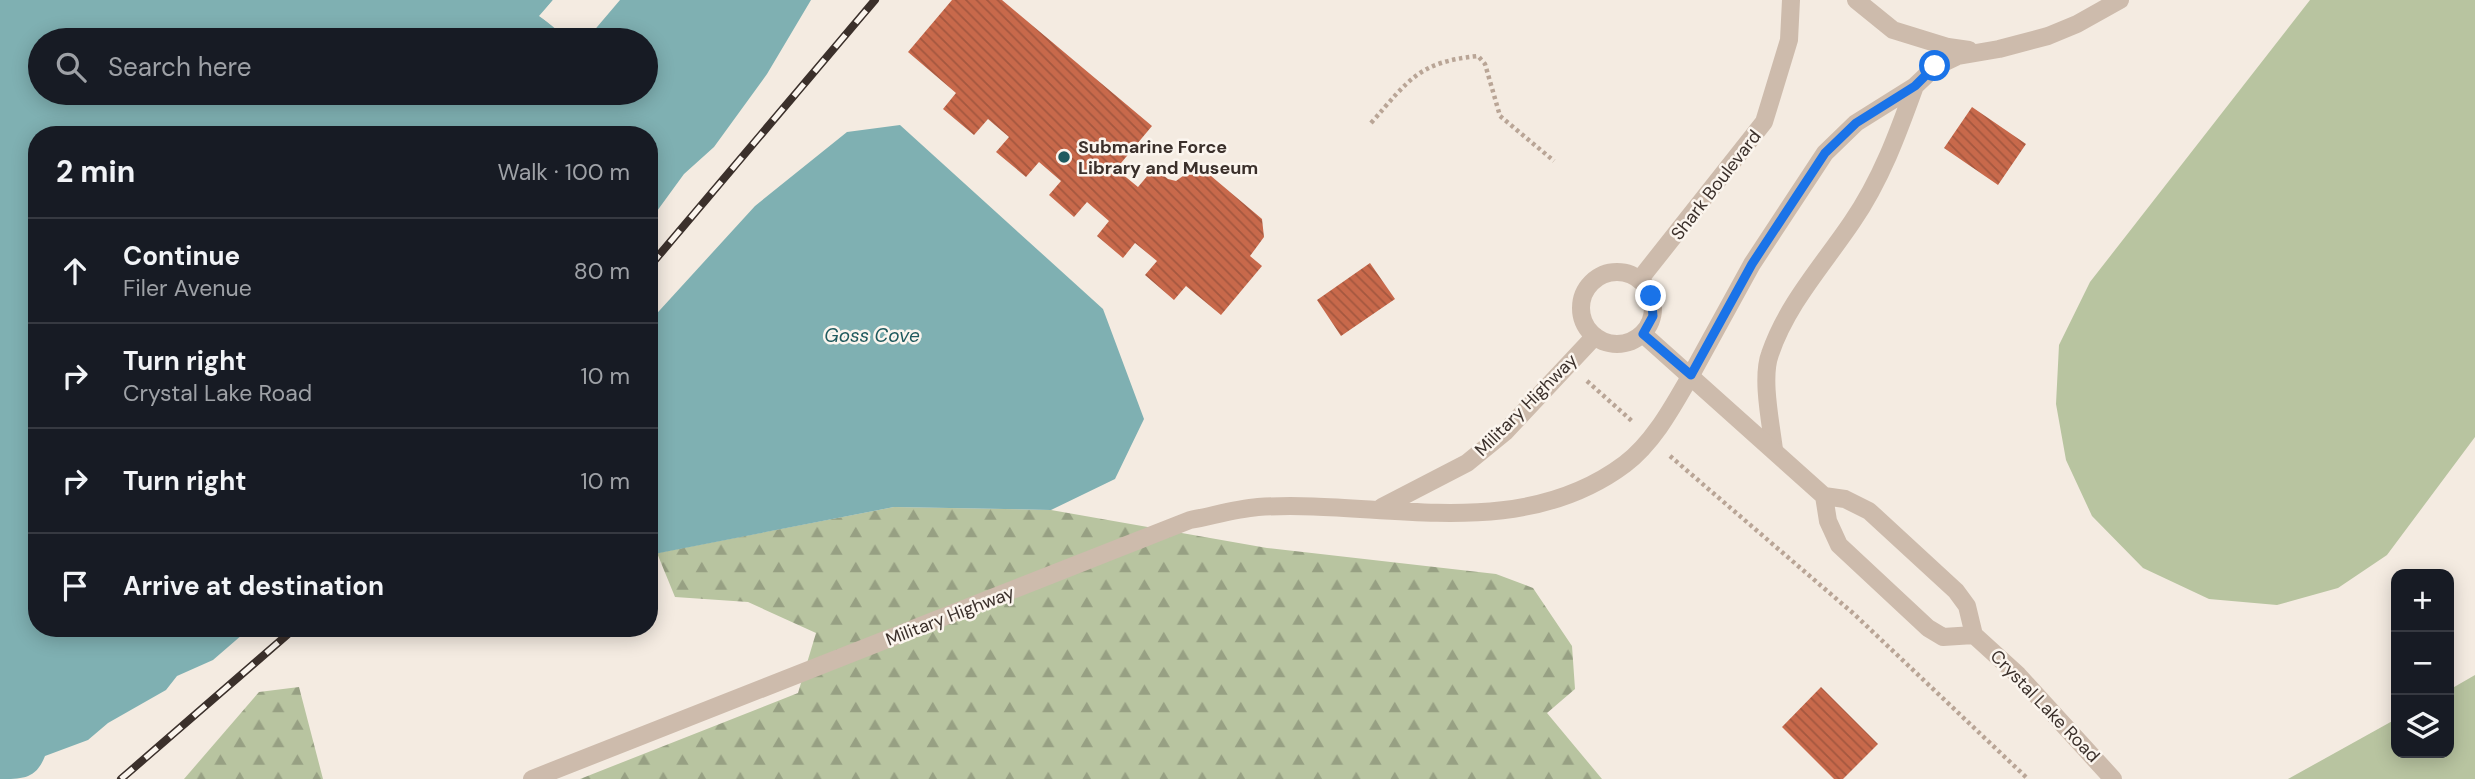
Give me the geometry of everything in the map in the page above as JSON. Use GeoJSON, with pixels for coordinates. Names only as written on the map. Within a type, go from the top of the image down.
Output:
{"type":"FeatureCollection","features":[{"type":"Feature","properties":{"kind":"street","name":"Shark Boulevard"},"geometry":{"type":"LineString","coordinates":[[1640,279],[1764,122],[1789,40],[1791,0]]}},
{"type":"Feature","properties":{"kind":"street"},"geometry":{"type":"LineString","coordinates":[[1856,0],[1893,30],[1948,47],[1975,51],[1999,49],[2048,36],[2077,24],[2120,0]]}},
{"type":"Feature","properties":{"kind":"street","name":"Military Highway"},"geometry":{"type":"LineString","coordinates":[[532,779],[1190,520],[1257,507],[1380,508],[1438,514],[1510,511],[1567,496],[1625,463],[1665,421],[1752,264],[1825,153],[1856,123],[1915,86],[1935,66],[1975,51]]}},
{"type":"Feature","properties":{"kind":"street"},"geometry":{"type":"LineString","coordinates":[[1774,450],[1768,391],[1769,356],[1792,305],[1854,220],[1889,157],[1915,86]]}},
{"type":"Feature","properties":{"kind":"street"},"geometry":{"type":"LineString","coordinates":[[1617,272],[1640,279],[1654,306],[1653,316],[1643,334],[1625,344],[1604,342],[1588,329],[1581,311],[1582,301],[1591,282],[1600,276],[1617,272]]}},
{"type":"Feature","properties":{"kind":"street","name":"Crystal Lake Road"},"geometry":{"type":"LineString","coordinates":[[1643,334],[1824,496],[1856,503],[1870,511],[1955,591],[1967,606],[1975,635],[2018,675],[2113,779]]}},
{"type":"Feature","properties":{"kind":"street","name":"Military Highway"},"geometry":{"type":"LineString","coordinates":[[1380,508],[1467,463],[1505,432],[1595,336]]}},
{"type":"Feature","properties":{"kind":"street","name":"Crystal Lake Road"},"geometry":{"type":"LineString","coordinates":[[1824,496],[1828,521],[1839,545],[1928,628],[1943,637],[1975,635]]}},
{"type":"Feature","properties":{"kind":"path"},"geometry":{"type":"LineString","coordinates":[[1371,123],[1418,72],[1442,61],[1478,56],[1485,64],[1500,116],[1554,161]]}},
{"type":"Feature","properties":{"kind":"path"},"geometry":{"type":"LineString","coordinates":[[1585,379],[1631,421]]}},
{"type":"Feature","properties":{"kind":"path"},"geometry":{"type":"LineString","coordinates":[[1680,465],[1854,614],[2028,779]]}},
{"type":"Feature","properties":{"kind":"green space"},"geometry":{"type":"Polygon","coordinates":[[[2310,0],[2475,0],[2475,437],[2387,555],[2338,588],[2277,605],[2209,599],[2143,568],[2092,516],[2066,460],[2056,404],[2059,345],[2090,282],[2310,0]]]}},
{"type":"Feature","properties":{"kind":"green space"},"geometry":{"type":"Polygon","coordinates":[[[894,507],[1051,510],[1267,548],[1496,574],[1533,588],[1572,646],[1575,689],[1547,713],[1602,779],[580,779],[798,693],[816,633],[748,602],[675,597],[658,553],[894,507]]]}},
{"type":"Feature","properties":{"kind":"green space"},"geometry":{"type":"Polygon","coordinates":[[[2475,675],[2475,779],[2288,779],[2391,722],[2391,758],[2454,758],[2454,687],[2475,675]]]}},
{"type":"Feature","properties":{"kind":"green space"},"geometry":{"type":"Polygon","coordinates":[[[299,687],[323,779],[184,779],[259,692],[299,687]]]}},
{"type":"Feature","properties":{"kind":"water"},"geometry":{"type":"Polygon","coordinates":[[[0,0],[553,0],[540,16],[554,28],[28,28],[28,105],[658,105],[658,28],[596,28],[620,0],[811,0],[767,74],[714,147],[684,174],[658,210],[658,126],[28,126],[28,637],[240,637],[213,660],[177,676],[166,690],[108,723],[88,740],[45,756],[37,769],[28,776],[0,779],[0,0]]]}},
{"type":"Feature","properties":{"kind":"water","name":"Goss Cove"},"geometry":{"type":"Polygon","coordinates":[[[900,125],[1103,309],[1144,419],[1115,479],[1051,510],[894,507],[658,553],[658,312],[755,206],[847,132],[900,125]]]}},
{"type":"Feature","properties":{"kind":"pier"},"geometry":{"type":"Polygon","coordinates":[[[553,0],[556,2],[544,15],[559,28],[556,28],[539,16],[553,0]]]}},
{"type":"Feature","properties":{"kind":"building","name":"Submarine Force Library and Museum"},"geometry":{"type":"Polygon","coordinates":[[[952,0],[1002,0],[1152,126],[1116,169],[1138,187],[1154,168],[1168,179],[1176,181],[1198,165],[1262,219],[1264,237],[1250,256],[1262,266],[1221,315],[1186,286],[1174,300],[1145,275],[1157,261],[1135,243],[1123,258],[1097,236],[1109,221],[1087,202],[1074,217],[1049,195],[1061,181],[1039,162],[1026,177],[996,152],[1009,137],[988,119],[974,135],[943,109],[956,93],[908,52],[952,0]]]}},
{"type":"Feature","properties":{"kind":"building"},"geometry":{"type":"Polygon","coordinates":[[[1972,107],[2026,144],[1998,185],[1944,148],[1972,107]]]}},
{"type":"Feature","properties":{"kind":"building"},"geometry":{"type":"Polygon","coordinates":[[[1370,263],[1395,299],[1341,336],[1317,300],[1370,263]]]}},
{"type":"Feature","properties":{"kind":"building"},"geometry":{"type":"Polygon","coordinates":[[[1821,687],[1878,744],[1843,779],[1834,779],[1782,727],[1821,687]]]}},
{"type":"Feature","properties":{"kind":"railway"},"geometry":{"type":"LineString","coordinates":[[658,256],[875,0]]}},
{"type":"Feature","properties":{"kind":"railway"},"geometry":{"type":"LineString","coordinates":[[121,779],[285,637]]}},
{"type":"Feature","properties":{"kind":"place","name":"Submarine Force Library and Museum"},"geometry":{"type":"Point","coordinates":[1064,157]}},
{"type":"Feature","properties":{"kind":"route"},"geometry":{"type":"LineString","coordinates":[[1651,296],[1653,316],[1643,334],[1691,375],[1752,264],[1825,153],[1856,123],[1915,86],[1935,66]]}}]}
